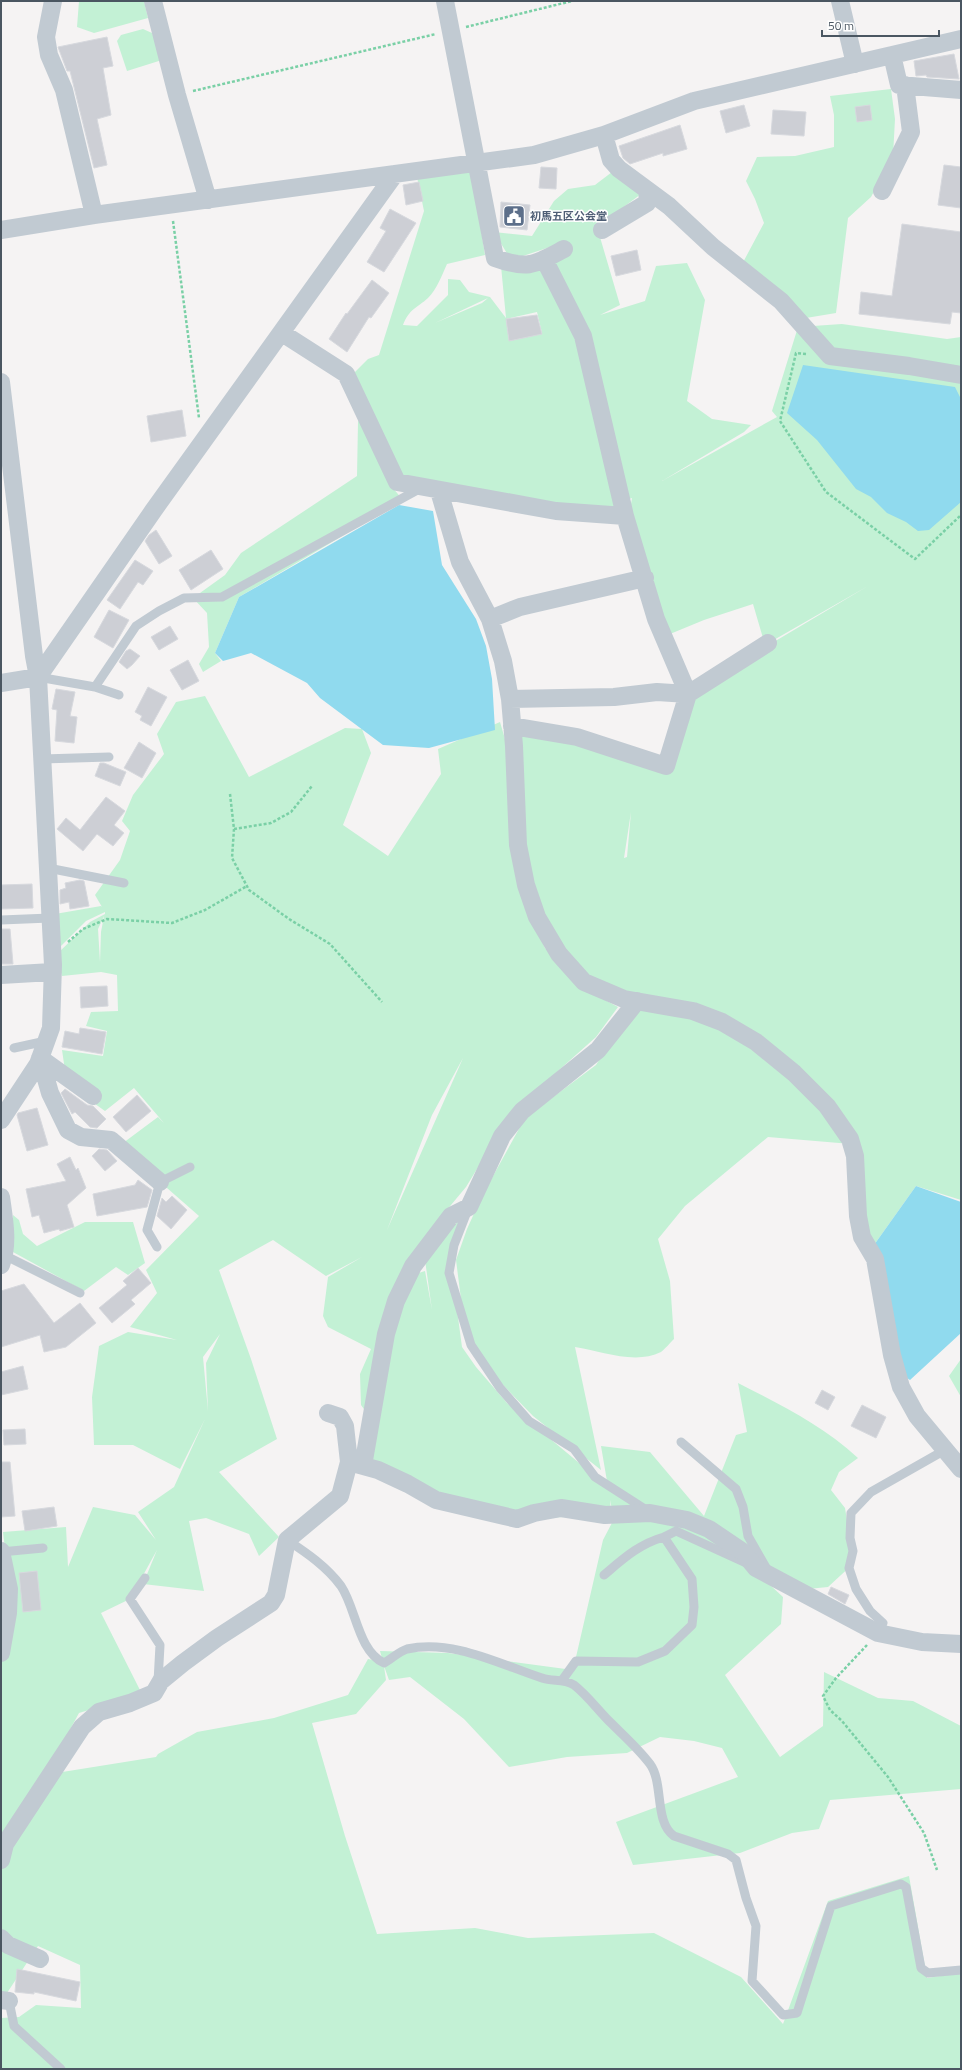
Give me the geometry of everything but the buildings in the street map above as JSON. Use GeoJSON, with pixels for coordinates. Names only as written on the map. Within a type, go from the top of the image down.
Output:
{"type":"FeatureCollection","features":[{"type":"Feature","properties":{"kind":"street"},"geometry":{"type":"LineString","coordinates":[[53,1],[46,37],[49,55],[64,90],[94,215]]}},
{"type":"Feature","properties":{"kind":"street"},"geometry":{"type":"LineString","coordinates":[[153,1],[177,95],[208,200]]}},
{"type":"Feature","properties":{"kind":"street"},"geometry":{"type":"LineString","coordinates":[[446,1],[494,258],[514,265],[536,264],[564,249]]}},
{"type":"Feature","properties":{"kind":"street"},"geometry":{"type":"LineString","coordinates":[[840,1],[855,64]]}},
{"type":"Feature","properties":{"kind":"street"},"geometry":{"type":"LineString","coordinates":[[1,230],[94,215],[534,155],[604,135],[694,101],[961,39]]}},
{"type":"Feature","properties":{"kind":"street"},"geometry":{"type":"LineString","coordinates":[[892,55],[899,85],[961,90]]}},
{"type":"Feature","properties":{"kind":"street"},"geometry":{"type":"LineString","coordinates":[[882,191],[911,132],[905,86]]}},
{"type":"Feature","properties":{"kind":"street"},"geometry":{"type":"LineString","coordinates":[[604,135],[611,160],[619,169],[669,206],[713,247],[781,300],[830,356],[909,366],[961,375]]}},
{"type":"Feature","properties":{"kind":"street"},"geometry":{"type":"LineString","coordinates":[[1,683],[38,677],[153,511],[203,444],[395,174]]}},
{"type":"Feature","properties":{"kind":"street"},"geometry":{"type":"LineString","coordinates":[[602,230],[647,203],[648,190]]}},
{"type":"Feature","properties":{"kind":"street"},"geometry":{"type":"LineString","coordinates":[[512,726],[577,737],[666,766],[688,694],[656,619],[645,578],[624,516],[583,336],[544,259]]}},
{"type":"Feature","properties":{"kind":"street"},"geometry":{"type":"LineString","coordinates":[[282,333],[346,374],[397,482],[556,511],[624,516]]}},
{"type":"Feature","properties":{"kind":"street"},"geometry":{"type":"LineString","coordinates":[[1,382],[34,656],[38,677],[52,964],[51,1028],[40,1058],[3,1115]]}},
{"type":"Feature","properties":{"kind":"street"},"geometry":{"type":"LineString","coordinates":[[431,489],[460,562],[490,619],[503,661],[510,699],[518,845],[526,885],[537,917],[559,954],[584,982],[624,999],[693,1012],[722,1022],[756,1042],[794,1073],[828,1106],[850,1140],[856,1156],[858,1216],[862,1237],[875,1260],[892,1356],[901,1386],[917,1416],[961,1469]]}},
{"type":"Feature","properties":{"kind":"street"},"geometry":{"type":"LineString","coordinates":[[490,619],[520,608],[645,578]]}},
{"type":"Feature","properties":{"kind":"street"},"geometry":{"type":"LineString","coordinates":[[510,699],[614,697],[657,692],[688,694],[768,643]]}},
{"type":"Feature","properties":{"kind":"street"},"geometry":{"type":"LineString","coordinates":[[1,975],[52,964]]}},
{"type":"Feature","properties":{"kind":"street"},"geometry":{"type":"LineString","coordinates":[[1,1860],[5,1844],[82,1727],[99,1712],[136,1701],[154,1693],[161,1680],[194,1655],[270,1603],[276,1595],[287,1540],[340,1496],[356,1464],[386,1334],[396,1301],[413,1266],[451,1216],[469,1207],[502,1136],[522,1111],[598,1050],[636,1001]]}},
{"type":"Feature","properties":{"kind":"street"},"geometry":{"type":"LineString","coordinates":[[40,1058],[93,1096]]}},
{"type":"Feature","properties":{"kind":"street"},"geometry":{"type":"LineString","coordinates":[[40,1058],[50,1093],[68,1130],[81,1137],[111,1140],[160,1182]]}},
{"type":"Feature","properties":{"kind":"street"},"geometry":{"type":"LineString","coordinates":[[1,1197],[5,1228],[3,1260]]}},
{"type":"Feature","properties":{"kind":"street"},"geometry":{"type":"LineString","coordinates":[[328,1413],[340,1417],[345,1426],[356,1464]]}},
{"type":"Feature","properties":{"kind":"street"},"geometry":{"type":"LineString","coordinates":[[356,1464],[408,1484],[436,1500],[517,1519],[534,1513],[561,1508],[605,1515],[650,1513],[687,1520],[709,1528],[743,1552],[754,1566],[770,1576],[878,1633],[922,1642],[961,1644]]}},
{"type":"Feature","properties":{"kind":"street"},"geometry":{"type":"LineString","coordinates":[[1,1552],[8,1613],[1,1653]]}},
{"type":"Feature","properties":{"kind":"street"},"geometry":{"type":"LineString","coordinates":[[1,1938],[8,1945],[40,1959]]}},
{"type":"Feature","properties":{"kind":"lane"},"geometry":{"type":"LineString","coordinates":[[95,687],[136,626],[159,611],[184,598],[222,597],[431,489]]}},
{"type":"Feature","properties":{"kind":"lane"},"geometry":{"type":"LineString","coordinates":[[38,677],[95,687],[119,694]]}},
{"type":"Feature","properties":{"kind":"lane"},"geometry":{"type":"LineString","coordinates":[[42,760],[109,757]]}},
{"type":"Feature","properties":{"kind":"lane"},"geometry":{"type":"LineString","coordinates":[[48,868],[124,883]]}},
{"type":"Feature","properties":{"kind":"lane"},"geometry":{"type":"LineString","coordinates":[[1,920],[50,918]]}},
{"type":"Feature","properties":{"kind":"lane"},"geometry":{"type":"LineString","coordinates":[[14,1048],[46,1041]]}},
{"type":"Feature","properties":{"kind":"lane"},"geometry":{"type":"LineString","coordinates":[[157,1247],[147,1230],[160,1182],[190,1167]]}},
{"type":"Feature","properties":{"kind":"lane"},"geometry":{"type":"LineString","coordinates":[[469,1207],[454,1245],[449,1273],[471,1345],[500,1388],[528,1421],[574,1449],[595,1477],[650,1513]]}},
{"type":"Feature","properties":{"kind":"lane"},"geometry":{"type":"LineString","coordinates":[[3,1260],[80,1293]]}},
{"type":"Feature","properties":{"kind":"lane"},"geometry":{"type":"LineString","coordinates":[[681,1442],[736,1489],[743,1507],[748,1536],[770,1576]]}},
{"type":"Feature","properties":{"kind":"lane"},"geometry":{"type":"LineString","coordinates":[[878,1633],[883,1623],[870,1611],[856,1589],[849,1568],[853,1551],[850,1538],[851,1513],[871,1492],[945,1450]]}},
{"type":"Feature","properties":{"kind":"lane"},"geometry":{"type":"LineString","coordinates":[[604,1575],[647,1541],[664,1537],[676,1531],[754,1566]]}},
{"type":"Feature","properties":{"kind":"lane"},"geometry":{"type":"LineString","coordinates":[[563,1679],[576,1660],[638,1662],[665,1650],[692,1625],[694,1607],[692,1579],[664,1537]]}},
{"type":"Feature","properties":{"kind":"lane"},"geometry":{"type":"LineString","coordinates":[[287,1540],[323,1566],[341,1587],[363,1640],[378,1660],[384,1663],[406,1650],[422,1647],[469,1653],[544,1679],[563,1679],[574,1685],[591,1701],[650,1764],[657,1779],[661,1812],[669,1832],[674,1836],[728,1854],[736,1860],[756,1926],[752,1982],[783,2015],[797,2013],[831,1906],[901,1884],[906,1887],[921,1968],[928,1973],[961,1970]]}},
{"type":"Feature","properties":{"kind":"lane"},"geometry":{"type":"LineString","coordinates":[[1,1552],[43,1548]]}},
{"type":"Feature","properties":{"kind":"lane"},"geometry":{"type":"LineString","coordinates":[[145,1578],[130,1599],[160,1645],[158,1688]]}},
{"type":"Feature","properties":{"kind":"lane"},"geometry":{"type":"LineString","coordinates":[[5,2000],[14,2026],[61,2069]]}},
{"type":"Feature","properties":{"kind":"path"},"geometry":{"type":"LineString","coordinates":[[177,95],[572,1]]}},
{"type":"Feature","properties":{"kind":"path"},"geometry":{"type":"LineString","coordinates":[[170,205],[203,444]]}},
{"type":"Feature","properties":{"kind":"path"},"geometry":{"type":"LineString","coordinates":[[830,356],[796,353],[780,420],[826,492],[915,559],[961,515]]}},
{"type":"Feature","properties":{"kind":"path"},"geometry":{"type":"LineString","coordinates":[[234,829],[271,823],[292,812],[312,786]]}},
{"type":"Feature","properties":{"kind":"path"},"geometry":{"type":"LineString","coordinates":[[230,794],[234,829],[232,858],[249,890],[330,944],[382,1002]]}},
{"type":"Feature","properties":{"kind":"path"},"geometry":{"type":"LineString","coordinates":[[52,964],[83,929],[107,919],[172,923],[205,910],[247,886]]}},
{"type":"Feature","properties":{"kind":"path"},"geometry":{"type":"LineString","coordinates":[[878,1633],[836,1678],[823,1696],[830,1710],[842,1721],[888,1777],[924,1833],[937,1870]]}},
{"type":"Feature","properties":{"kind":"green space"},"geometry":{"type":"Polygon","coordinates":[[[79,1],[144,1],[148,18],[94,33],[77,27],[79,1]]]}},
{"type":"Feature","properties":{"kind":"green space"},"geometry":{"type":"Polygon","coordinates":[[[143,29],[152,33],[162,60],[127,71],[117,41],[121,35],[143,29]]]}},
{"type":"Feature","properties":{"kind":"green space"},"geometry":{"type":"Polygon","coordinates":[[[891,89],[895,119],[893,156],[871,197],[848,218],[836,313],[806,318],[740,268],[764,223],[746,181],[757,157],[795,156],[834,147],[834,115],[830,96],[891,89]]]}},
{"type":"Feature","properties":{"kind":"green space"},"geometry":{"type":"Polygon","coordinates":[[[476,172],[476,198],[485,255],[447,264],[434,290],[428,298],[408,315],[403,325],[417,326],[448,295],[448,279],[460,280],[469,292],[490,297],[506,318],[501,266],[514,268],[556,245],[511,260],[494,232],[532,236],[554,201],[568,189],[595,185],[612,172],[641,194],[597,227],[620,305],[600,315],[645,301],[656,266],[687,263],[705,300],[687,401],[712,419],[751,425],[744,432],[662,481],[777,417],[772,411],[798,327],[842,324],[947,339],[961,337],[961,1200],[916,1186],[874,1245],[858,1216],[851,1144],[768,1137],[685,1206],[658,1239],[670,1281],[674,1339],[666,1348],[651,1356],[629,1357],[575,1347],[601,1470],[533,1416],[501,1383],[466,1338],[456,1260],[467,1229],[482,1196],[525,1118],[596,1065],[636,1001],[584,982],[522,898],[545,948],[579,986],[618,1007],[596,1037],[511,1113],[466,1187],[436,1223],[409,1276],[425,1271],[432,1310],[425,1260],[459,1220],[450,1258],[462,1347],[476,1367],[507,1403],[608,1487],[601,1446],[650,1452],[704,1516],[736,1435],[747,1432],[738,1383],[801,1416],[830,1435],[858,1458],[839,1472],[831,1490],[845,1508],[854,1563],[828,1587],[798,1590],[714,1533],[783,1597],[781,1624],[725,1675],[780,1757],[823,1726],[824,1672],[878,1698],[913,1701],[961,1726],[961,1789],[830,1800],[819,1829],[792,1833],[740,1853],[633,1865],[616,1822],[738,1777],[722,1748],[694,1741],[660,1737],[627,1753],[567,1757],[509,1767],[464,1719],[410,1677],[389,1680],[384,1666],[386,1680],[356,1714],[312,1723],[345,1836],[377,1934],[475,1928],[528,1938],[654,1933],[741,1977],[783,2024],[828,1901],[909,1876],[927,1978],[961,1973],[961,2069],[1,2069],[1,2018],[19,2017],[36,2005],[81,2008],[80,1965],[38,1946],[5,1996],[1,1996],[1,1848],[56,1773],[156,1757],[158,1754],[197,1732],[274,1718],[348,1695],[368,1659],[383,1662],[380,1651],[448,1653],[573,1670],[603,1540],[614,1519],[610,1500],[611,1515],[517,1519],[363,1466],[372,1420],[361,1405],[360,1374],[371,1349],[328,1327],[323,1316],[328,1277],[362,1257],[326,1276],[273,1240],[219,1270],[251,1359],[277,1439],[219,1472],[279,1537],[259,1556],[249,1534],[206,1518],[189,1521],[204,1591],[143,1584],[157,1550],[130,1599],[101,1613],[142,1694],[79,1713],[34,1796],[1,1836],[1,1621],[7,1566],[3,1532],[66,1527],[68,1567],[93,1507],[135,1515],[156,1540],[138,1512],[174,1487],[205,1419],[180,1469],[133,1445],[94,1445],[92,1397],[99,1346],[128,1332],[177,1340],[130,1327],[157,1293],[146,1270],[199,1216],[119,1146],[158,1117],[164,1123],[134,1088],[105,1111],[67,1084],[62,1050],[103,1056],[107,1031],[86,1026],[91,1012],[118,1011],[117,975],[101,972],[62,976],[56,955],[90,922],[105,914],[105,912],[86,921],[59,948],[55,914],[102,907],[95,895],[120,860],[130,831],[122,821],[133,795],[164,754],[157,734],[176,702],[205,696],[249,777],[345,728],[362,729],[371,753],[343,825],[388,856],[441,774],[438,749],[500,722],[515,773],[517,730],[586,743],[670,773],[691,698],[762,649],[868,586],[765,645],[753,604],[704,620],[670,634],[629,516],[632,498],[629,499],[625,516],[397,482],[351,376],[368,359],[379,355],[424,211],[417,177],[476,172]],[[488,298],[435,323],[482,303],[488,298]],[[537,312],[506,319],[509,341],[542,333],[537,312]],[[631,812],[624,858],[627,857],[631,812]],[[104,916],[98,929],[100,962],[101,932],[104,916]],[[463,1058],[432,1115],[387,1230],[463,1058]],[[220,1334],[203,1357],[208,1411],[206,1363],[220,1334]]]}},
{"type":"Feature","properties":{"kind":"green space"},"geometry":{"type":"Polygon","coordinates":[[[361,415],[392,487],[403,500],[239,597],[215,653],[221,661],[203,672],[199,664],[209,647],[207,613],[193,598],[225,575],[241,553],[357,476],[358,422],[361,415]]]}},
{"type":"Feature","properties":{"kind":"green space"},"geometry":{"type":"Polygon","coordinates":[[[13,1215],[19,1220],[23,1234],[37,1246],[85,1222],[133,1222],[145,1263],[128,1275],[116,1267],[84,1291],[13,1252],[13,1215]]]}},
{"type":"Feature","properties":{"kind":"green space"},"geometry":{"type":"Polygon","coordinates":[[[961,1359],[961,1397],[949,1376],[961,1359]]]}},
{"type":"Feature","properties":{"kind":"water"},"geometry":{"type":"Polygon","coordinates":[[[803,365],[955,387],[961,399],[961,502],[929,530],[918,531],[906,522],[887,513],[871,497],[856,489],[817,440],[787,413],[803,365]]]}},
{"type":"Feature","properties":{"kind":"water"},"geometry":{"type":"Polygon","coordinates":[[[399,505],[433,511],[442,565],[476,619],[486,646],[492,679],[495,730],[429,748],[383,745],[320,698],[307,683],[251,653],[223,661],[215,653],[239,597],[399,505]]]}},
{"type":"Feature","properties":{"kind":"water"},"geometry":{"type":"Polygon","coordinates":[[[916,1186],[961,1202],[961,1333],[910,1380],[904,1376],[874,1245],[916,1186]]]}},
{"type":"Feature","properties":{"kind":"place","name":"初馬五区公会堂"},"geometry":{"type":"Point","coordinates":[514,216]}}]}
